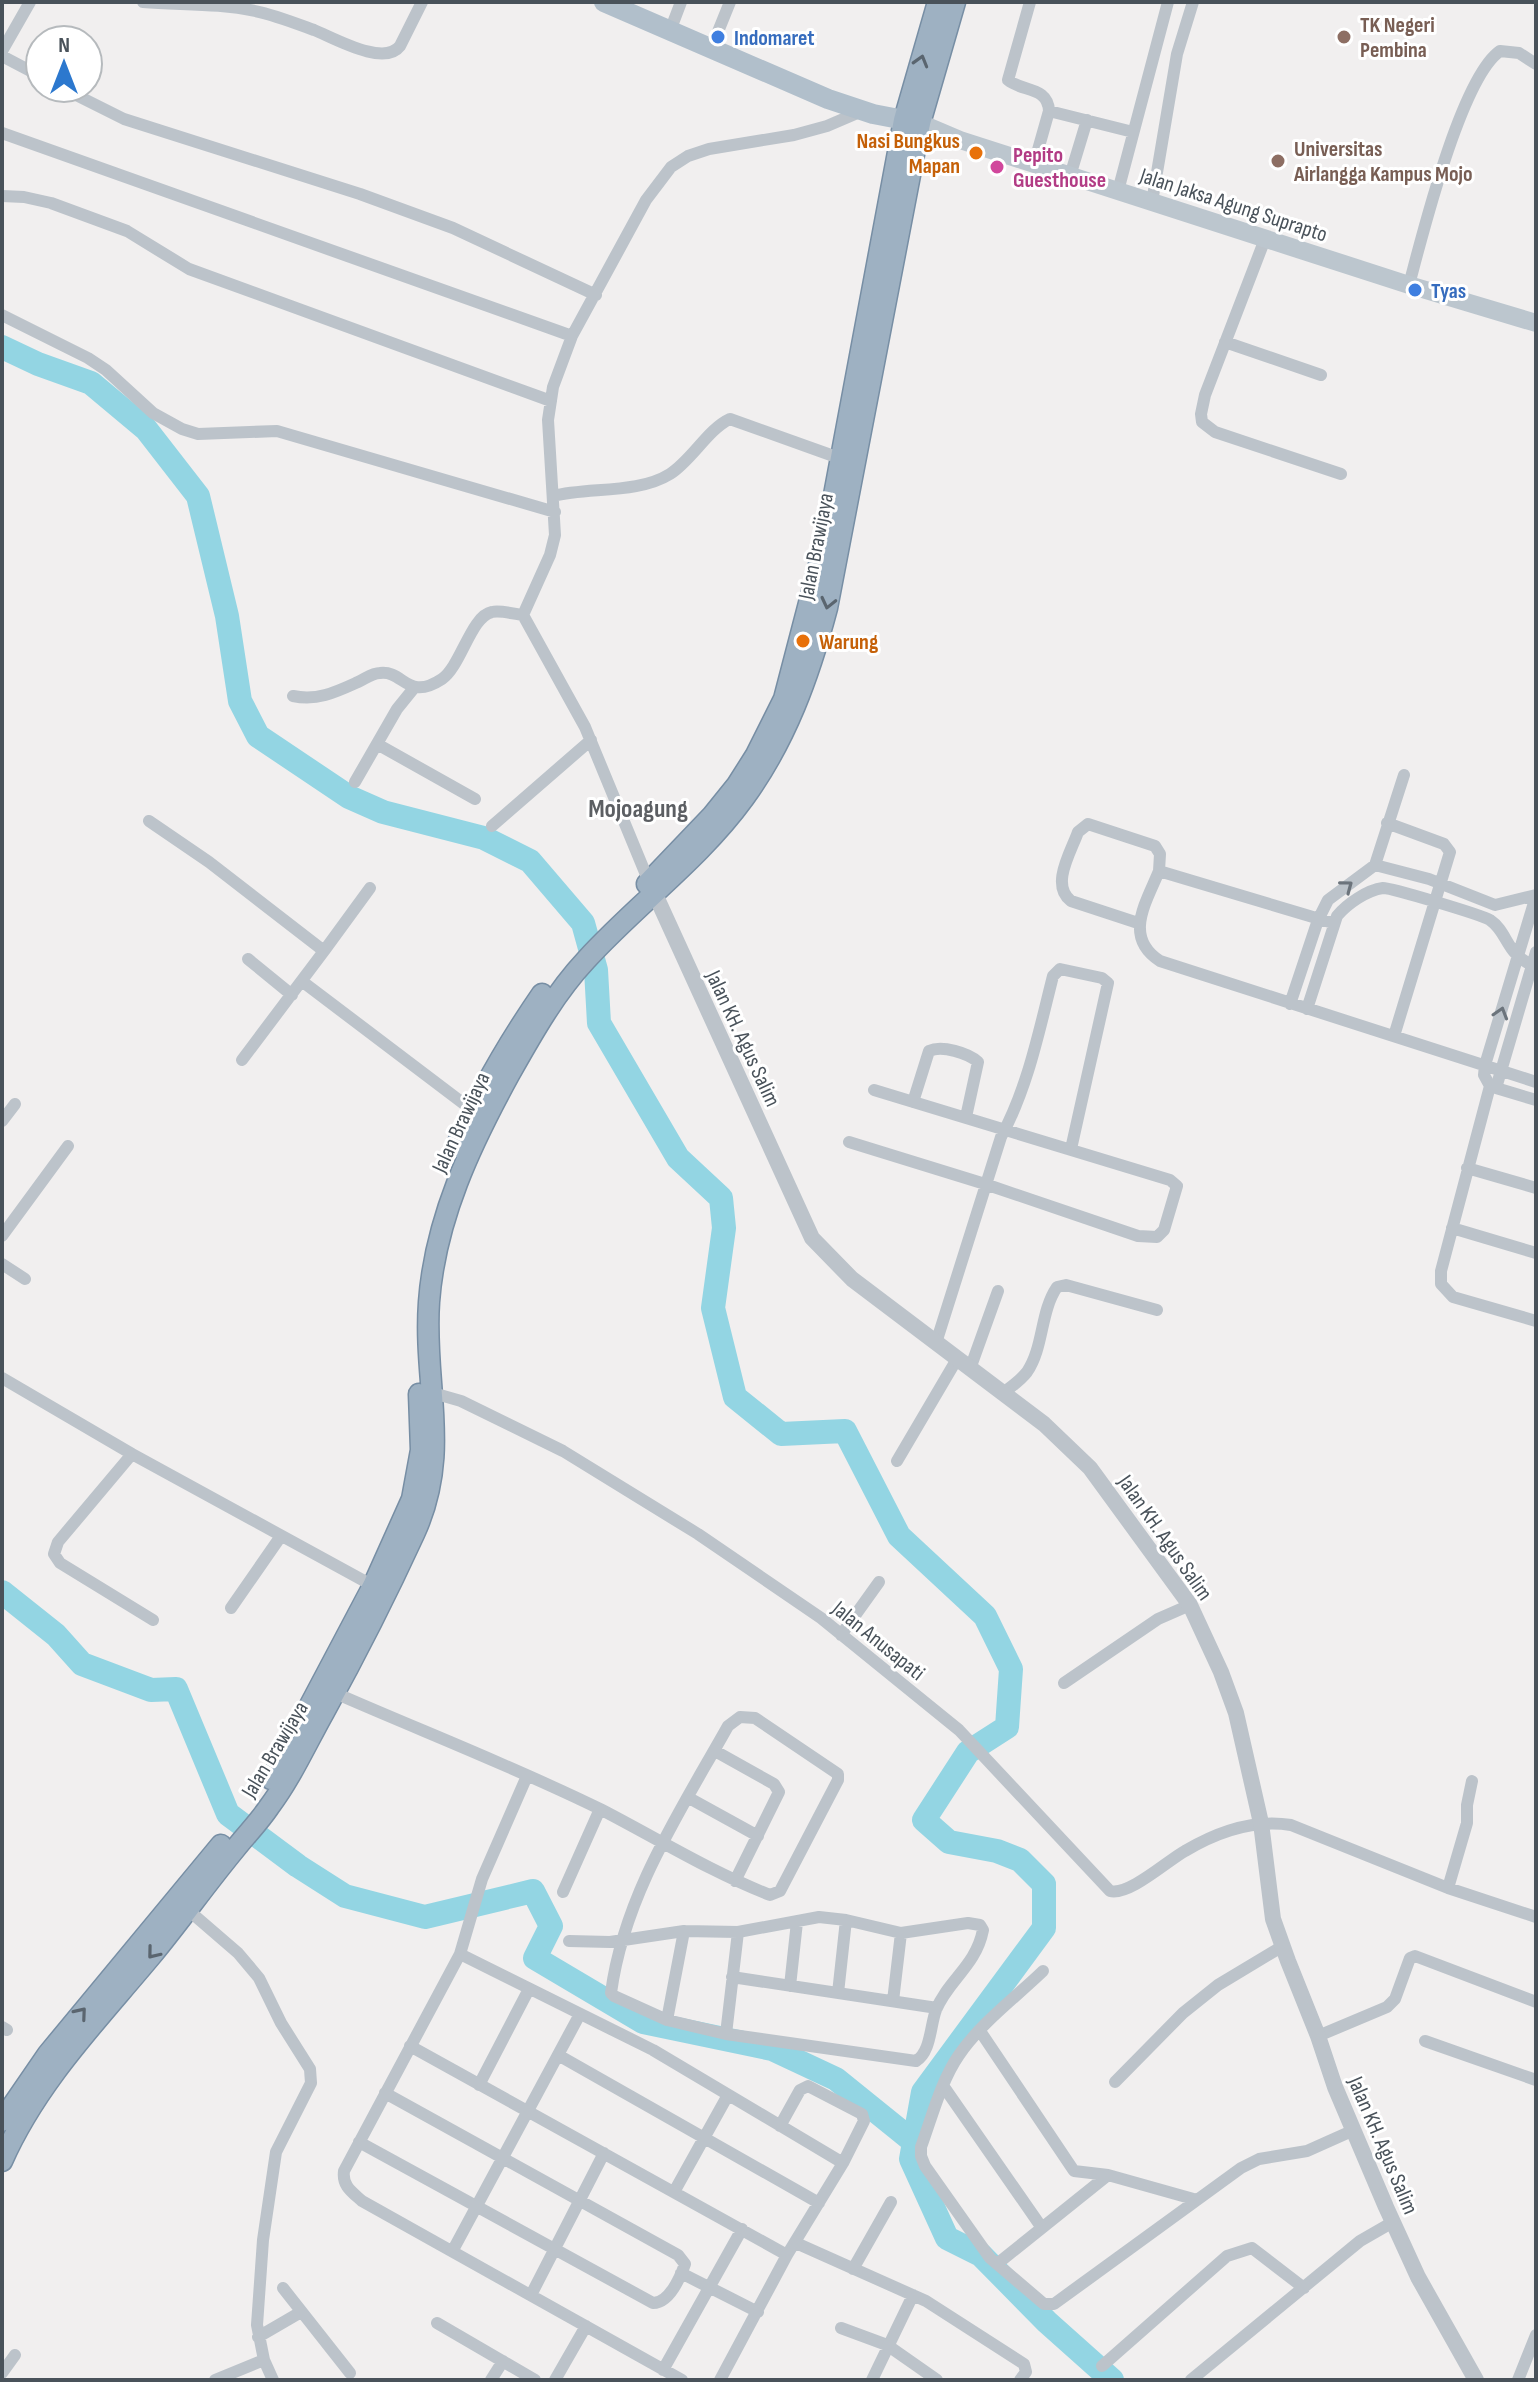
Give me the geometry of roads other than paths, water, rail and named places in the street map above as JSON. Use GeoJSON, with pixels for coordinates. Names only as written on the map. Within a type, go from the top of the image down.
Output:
{"type":"FeatureCollection","features":[{"type":"Feature","properties":{"kind":"highway"},"geometry":{"type":"LineString","coordinates":[[912,122],[938,2]]}},
{"type":"Feature","properties":{"kind":"highway","name":"Jalan Brawijaya"},"geometry":{"type":"LineString","coordinates":[[426,1391],[416,1339],[424,1248],[446,1173],[472,1110],[528,1015],[609,928],[712,838],[743,800],[764,769],[797,705],[827,608],[865,363],[912,122],[930,87],[955,2]]}},
{"type":"Feature","properties":{"kind":"highway","name":"Jalan Brawijaya"},"geometry":{"type":"LineString","coordinates":[[652,888],[737,785],[784,699],[812,602],[865,363]]}},
{"type":"Feature","properties":{"kind":"highway","name":"Jalan Brawijaya"},"geometry":{"type":"LineString","coordinates":[[2,2121],[48,2054],[295,1766],[335,1693],[379,1589],[417,1481],[426,1391],[429,1299],[444,1220],[463,1165],[485,1117],[579,959]]}},
{"type":"Feature","properties":{"kind":"highway","name":"Jalan Brawijaya"},"geometry":{"type":"LineString","coordinates":[[257,1812],[278,1768],[379,1589]]}},
{"type":"Feature","properties":{"kind":"highway","name":"Jalan Brawijaya"},"geometry":{"type":"LineString","coordinates":[[2,2161],[29,2108],[54,2071],[152,1955],[228,1847]]}},
{"type":"Feature","properties":{"kind":"main road"},"geometry":{"type":"LineString","coordinates":[[604,2],[862,111],[912,122]]}},
{"type":"Feature","properties":{"kind":"main road","name":"Jalan Jaksa Agung Suprapto"},"geometry":{"type":"LineString","coordinates":[[912,122],[1265,239],[1536,323]]}},
{"type":"Feature","properties":{"kind":"street"},"geometry":{"type":"LineString","coordinates":[[24,65],[2,51],[30,2]]}},
{"type":"Feature","properties":{"kind":"street"},"geometry":{"type":"LineString","coordinates":[[143,2],[255,11],[283,18],[369,52],[386,55],[392,54],[400,46],[422,2]]}},
{"type":"Feature","properties":{"kind":"street"},"geometry":{"type":"LineString","coordinates":[[670,31],[681,2]]}},
{"type":"Feature","properties":{"kind":"street"},"geometry":{"type":"LineString","coordinates":[[711,49],[730,2]]}},
{"type":"Feature","properties":{"kind":"street"},"geometry":{"type":"LineString","coordinates":[[1030,2],[1008,80],[1046,98],[1049,111],[1034,164]]}},
{"type":"Feature","properties":{"kind":"street"},"geometry":{"type":"LineString","coordinates":[[1118,191],[1168,2]]}},
{"type":"Feature","properties":{"kind":"street"},"geometry":{"type":"LineString","coordinates":[[1152,202],[1177,54],[1193,2]]}},
{"type":"Feature","properties":{"kind":"street"},"geometry":{"type":"LineString","coordinates":[[1409,285],[1432,200],[1474,87],[1494,55],[1500,51],[1519,53],[1536,64]]}},
{"type":"Feature","properties":{"kind":"street"},"geometry":{"type":"LineString","coordinates":[[94,104],[124,119],[360,194],[453,228],[596,295]]}},
{"type":"Feature","properties":{"kind":"street"},"geometry":{"type":"LineString","coordinates":[[523,615],[550,555],[555,535],[548,420],[553,387],[572,336],[646,200],[671,167],[688,156],[709,149],[794,135],[827,126],[862,111]]}},
{"type":"Feature","properties":{"kind":"street"},"geometry":{"type":"LineString","coordinates":[[1049,111],[1133,132]]}},
{"type":"Feature","properties":{"kind":"street"},"geometry":{"type":"LineString","coordinates":[[1070,176],[1087,120]]}},
{"type":"Feature","properties":{"kind":"street"},"geometry":{"type":"LineString","coordinates":[[2,133],[572,336]]}},
{"type":"Feature","properties":{"kind":"street"},"geometry":{"type":"LineString","coordinates":[[2,196],[51,203],[127,231],[189,269],[551,401]]}},
{"type":"Feature","properties":{"kind":"street"},"geometry":{"type":"LineString","coordinates":[[1265,239],[1205,395],[1202,422],[1215,432],[1341,474]]}},
{"type":"Feature","properties":{"kind":"street"},"geometry":{"type":"LineString","coordinates":[[2,315],[88,358],[126,387],[153,413],[182,429],[198,434],[277,431],[555,512]]}},
{"type":"Feature","properties":{"kind":"street"},"geometry":{"type":"LineString","coordinates":[[1225,342],[1321,375]]}},
{"type":"Feature","properties":{"kind":"street"},"geometry":{"type":"LineString","coordinates":[[553,496],[586,489],[641,485],[662,478],[686,461],[730,419],[842,459]]}},
{"type":"Feature","properties":{"kind":"street"},"geometry":{"type":"LineString","coordinates":[[355,782],[397,709],[414,688],[436,683],[452,671],[484,616],[494,612],[523,615]]}},
{"type":"Feature","properties":{"kind":"street"},"geometry":{"type":"LineString","coordinates":[[523,615],[591,740],[652,888]]}},
{"type":"Feature","properties":{"kind":"street"},"geometry":{"type":"LineString","coordinates":[[293,696],[314,698],[328,695],[379,673],[389,674],[414,688]]}},
{"type":"Feature","properties":{"kind":"street"},"geometry":{"type":"LineString","coordinates":[[492,826],[591,740]]}},
{"type":"Feature","properties":{"kind":"street"},"geometry":{"type":"LineString","coordinates":[[377,744],[475,799]]}},
{"type":"Feature","properties":{"kind":"street"},"geometry":{"type":"LineString","coordinates":[[1290,1004],[1318,920],[1328,900],[1375,865],[1404,775]]}},
{"type":"Feature","properties":{"kind":"street"},"geometry":{"type":"LineString","coordinates":[[149,821],[209,862],[324,951]]}},
{"type":"Feature","properties":{"kind":"street"},"geometry":{"type":"LineString","coordinates":[[1387,823],[1450,848],[1394,1036]]}},
{"type":"Feature","properties":{"kind":"street"},"geometry":{"type":"LineString","coordinates":[[1138,923],[1071,901],[1063,893],[1060,882],[1078,832],[1088,824],[1155,846],[1160,854],[1159,871],[1138,923],[1146,948],[1160,961],[1536,1082]]}},
{"type":"Feature","properties":{"kind":"street"},"geometry":{"type":"LineString","coordinates":[[1375,865],[1442,883],[1495,905],[1536,895],[1484,1075],[1493,1087],[1536,1100]]}},
{"type":"Feature","properties":{"kind":"street"},"geometry":{"type":"LineString","coordinates":[[1159,871],[1333,923]]}},
{"type":"Feature","properties":{"kind":"street"},"geometry":{"type":"LineString","coordinates":[[242,1060],[370,888]]}},
{"type":"Feature","properties":{"kind":"street","name":"Jalan KH. Agus Salim"},"geometry":{"type":"LineString","coordinates":[[652,888],[812,1238],[852,1279],[1044,1424],[1090,1468],[1190,1605],[1236,1713],[1261,1823],[1273,1919],[1335,2087],[1393,2222],[1418,2277],[1476,2380]]}},
{"type":"Feature","properties":{"kind":"street"},"geometry":{"type":"LineString","coordinates":[[1307,1009],[1333,923],[1345,906],[1383,888],[1490,920],[1518,958],[1534,967]]}},
{"type":"Feature","properties":{"kind":"street"},"geometry":{"type":"LineString","coordinates":[[1490,920],[1495,905]]}},
{"type":"Feature","properties":{"kind":"street"},"geometry":{"type":"LineString","coordinates":[[1536,952],[1534,967],[1467,1168],[1441,1271],[1441,1284],[1453,1297],[1536,1321]]}},
{"type":"Feature","properties":{"kind":"street"},"geometry":{"type":"LineString","coordinates":[[248,959],[292,995]]}},
{"type":"Feature","properties":{"kind":"street"},"geometry":{"type":"LineString","coordinates":[[936,1343],[985,1184],[1028,1074],[1056,972],[1060,969],[1102,978],[1108,983],[1071,1149]]}},
{"type":"Feature","properties":{"kind":"street"},"geometry":{"type":"LineString","coordinates":[[303,982],[472,1110]]}},
{"type":"Feature","properties":{"kind":"street"},"geometry":{"type":"LineString","coordinates":[[913,1102],[929,1051],[938,1048],[962,1054],[978,1062],[966,1117]]}},
{"type":"Feature","properties":{"kind":"street"},"geometry":{"type":"LineString","coordinates":[[849,1142],[1138,1236],[1152,1238],[1161,1235],[1177,1186],[1175,1183],[1006,1128],[874,1090]]}},
{"type":"Feature","properties":{"kind":"street"},"geometry":{"type":"LineString","coordinates":[[2,1121],[15,1104]]}},
{"type":"Feature","properties":{"kind":"street"},"geometry":{"type":"LineString","coordinates":[[2,1236],[68,1146]]}},
{"type":"Feature","properties":{"kind":"street"},"geometry":{"type":"LineString","coordinates":[[1467,1168],[1536,1188]]}},
{"type":"Feature","properties":{"kind":"street"},"geometry":{"type":"LineString","coordinates":[[1452,1228],[1536,1253]]}},
{"type":"Feature","properties":{"kind":"street"},"geometry":{"type":"LineString","coordinates":[[2,1264],[25,1279]]}},
{"type":"Feature","properties":{"kind":"street"},"geometry":{"type":"LineString","coordinates":[[1003,1393],[1020,1380],[1031,1365],[1057,1287],[1066,1285],[1157,1310]]}},
{"type":"Feature","properties":{"kind":"street"},"geometry":{"type":"LineString","coordinates":[[897,1461],[964,1364],[998,1291]]}},
{"type":"Feature","properties":{"kind":"street"},"geometry":{"type":"LineString","coordinates":[[2,1378],[132,1454],[379,1589]]}},
{"type":"Feature","properties":{"kind":"street","name":"Jalan Anusapati"},"geometry":{"type":"LineString","coordinates":[[426,1391],[461,1401],[563,1451],[698,1534],[821,1618],[959,1730],[993,1762],[1101,1883],[1116,1892],[1125,1890],[1199,1843],[1233,1829],[1261,1823]]}},
{"type":"Feature","properties":{"kind":"street"},"geometry":{"type":"LineString","coordinates":[[132,1454],[58,1542],[54,1554],[60,1563],[153,1620]]}},
{"type":"Feature","properties":{"kind":"street"},"geometry":{"type":"LineString","coordinates":[[231,1608],[281,1536]]}},
{"type":"Feature","properties":{"kind":"street"},"geometry":{"type":"LineString","coordinates":[[841,1635],[879,1582]]}},
{"type":"Feature","properties":{"kind":"street"},"geometry":{"type":"LineString","coordinates":[[1064,1683],[1158,1619],[1190,1605]]}},
{"type":"Feature","properties":{"kind":"street"},"geometry":{"type":"LineString","coordinates":[[335,1693],[600,1809],[664,1843],[735,1881],[770,1895],[780,1891],[839,1776],[755,1718],[740,1717],[728,1726],[664,1843],[632,1908],[622,1941],[615,1964],[612,1994],[667,2020],[726,2034],[916,2061],[923,2056],[937,2008],[974,1958],[981,1943],[982,1928],[968,1923],[901,1933],[819,1917],[738,1932],[684,1931],[622,1941],[569,1941]]}},
{"type":"Feature","properties":{"kind":"street"},"geometry":{"type":"LineString","coordinates":[[715,1751],[778,1789],[779,1796],[735,1881]]}},
{"type":"Feature","properties":{"kind":"street"},"geometry":{"type":"LineString","coordinates":[[527,1776],[482,1879],[460,1954],[359,2142],[344,2171],[343,2180],[362,2201],[682,2380]]}},
{"type":"Feature","properties":{"kind":"street"},"geometry":{"type":"LineString","coordinates":[[1448,1888],[1467,1823],[1472,1781]]}},
{"type":"Feature","properties":{"kind":"street"},"geometry":{"type":"LineString","coordinates":[[689,1798],[758,1836]]}},
{"type":"Feature","properties":{"kind":"street"},"geometry":{"type":"LineString","coordinates":[[563,1892],[600,1809]]}},
{"type":"Feature","properties":{"kind":"street"},"geometry":{"type":"LineString","coordinates":[[1261,1823],[1291,1825],[1448,1888],[1536,1917]]}},
{"type":"Feature","properties":{"kind":"street"},"geometry":{"type":"LineString","coordinates":[[187,1909],[238,1953],[259,1978],[281,2023],[310,2069],[311,2083],[276,2152],[256,2305],[258,2337],[273,2380]]}},
{"type":"Feature","properties":{"kind":"street"},"geometry":{"type":"LineString","coordinates":[[838,1993],[846,1920]]}},
{"type":"Feature","properties":{"kind":"street"},"geometry":{"type":"LineString","coordinates":[[790,1986],[797,1922]]}},
{"type":"Feature","properties":{"kind":"street"},"geometry":{"type":"LineString","coordinates":[[667,2020],[684,1931]]}},
{"type":"Feature","properties":{"kind":"street"},"geometry":{"type":"LineString","coordinates":[[726,2034],[738,1932]]}},
{"type":"Feature","properties":{"kind":"street"},"geometry":{"type":"LineString","coordinates":[[893,2001],[901,1933]]}},
{"type":"Feature","properties":{"kind":"street"},"geometry":{"type":"LineString","coordinates":[[1115,2082],[1206,1994],[1283,1946]]}},
{"type":"Feature","properties":{"kind":"street"},"geometry":{"type":"LineString","coordinates":[[460,1954],[653,2050],[843,2163]]}},
{"type":"Feature","properties":{"kind":"street"},"geometry":{"type":"LineString","coordinates":[[1318,2036],[1387,2007],[1395,1999],[1410,1958],[1415,1956],[1536,2002]]}},
{"type":"Feature","properties":{"kind":"street"},"geometry":{"type":"LineString","coordinates":[[1043,1971],[958,2056],[921,2147],[925,2166],[990,2258],[1035,2298],[1051,2305],[1241,2168],[1259,2159],[1307,2151],[1354,2130]]}},
{"type":"Feature","properties":{"kind":"street"},"geometry":{"type":"LineString","coordinates":[[732,1977],[937,2008]]}},
{"type":"Feature","properties":{"kind":"street"},"geometry":{"type":"LineString","coordinates":[[479,2085],[529,1989]]}},
{"type":"Feature","properties":{"kind":"street"},"geometry":{"type":"LineString","coordinates":[[453,2250],[580,2014]]}},
{"type":"Feature","properties":{"kind":"street"},"geometry":{"type":"LineString","coordinates":[[980,2031],[1089,2191]]}},
{"type":"Feature","properties":{"kind":"street"},"geometry":{"type":"LineString","coordinates":[[1425,2041],[1536,2080]]}},
{"type":"Feature","properties":{"kind":"street"},"geometry":{"type":"LineString","coordinates":[[410,2046],[787,2255]]}},
{"type":"Feature","properties":{"kind":"street"},"geometry":{"type":"LineString","coordinates":[[558,2055],[819,2203]]}},
{"type":"Feature","properties":{"kind":"street"},"geometry":{"type":"LineString","coordinates":[[720,2380],[787,2255],[863,2125],[862,2114],[808,2086],[800,2090],[780,2126]]}},
{"type":"Feature","properties":{"kind":"street"},"geometry":{"type":"LineString","coordinates":[[944,2087],[1042,2228]]}},
{"type":"Feature","properties":{"kind":"street"},"geometry":{"type":"LineString","coordinates":[[359,2142],[653,2303],[665,2299],[681,2273],[685,2264],[678,2255],[385,2093]]}},
{"type":"Feature","properties":{"kind":"street"},"geometry":{"type":"LineString","coordinates":[[674,2192],[728,2095]]}},
{"type":"Feature","properties":{"kind":"street"},"geometry":{"type":"LineString","coordinates":[[531,2295],[604,2153]]}},
{"type":"Feature","properties":{"kind":"street"},"geometry":{"type":"LineString","coordinates":[[1074,2171],[1108,2175],[1197,2200]]}},
{"type":"Feature","properties":{"kind":"street"},"geometry":{"type":"LineString","coordinates":[[997,2264],[1108,2175]]}},
{"type":"Feature","properties":{"kind":"street"},"geometry":{"type":"LineString","coordinates":[[853,2269],[891,2202]]}},
{"type":"Feature","properties":{"kind":"street"},"geometry":{"type":"LineString","coordinates":[[1191,2380],[1360,2241],[1393,2222]]}},
{"type":"Feature","properties":{"kind":"street"},"geometry":{"type":"LineString","coordinates":[[663,2370],[742,2229]]}},
{"type":"Feature","properties":{"kind":"street"},"geometry":{"type":"LineString","coordinates":[[796,2243],[926,2301],[1024,2364],[1026,2372],[1020,2380]]}},
{"type":"Feature","properties":{"kind":"street"},"geometry":{"type":"LineString","coordinates":[[1102,2366],[1227,2256],[1252,2248],[1304,2288]]}},
{"type":"Feature","properties":{"kind":"street"},"geometry":{"type":"LineString","coordinates":[[681,2273],[758,2312]]}},
{"type":"Feature","properties":{"kind":"street"},"geometry":{"type":"LineString","coordinates":[[283,2288],[350,2373]]}},
{"type":"Feature","properties":{"kind":"street"},"geometry":{"type":"LineString","coordinates":[[872,2380],[913,2295]]}},
{"type":"Feature","properties":{"kind":"street"},"geometry":{"type":"LineString","coordinates":[[258,2337],[301,2312]]}},
{"type":"Feature","properties":{"kind":"street"},"geometry":{"type":"LineString","coordinates":[[437,2323],[535,2380]]}},
{"type":"Feature","properties":{"kind":"street"},"geometry":{"type":"LineString","coordinates":[[558,2379],[586,2326]]}},
{"type":"Feature","properties":{"kind":"street"},"geometry":{"type":"LineString","coordinates":[[841,2328],[887,2345],[937,2380]]}},
{"type":"Feature","properties":{"kind":"street"},"geometry":{"type":"LineString","coordinates":[[1518,2380],[1536,2335]]}},
{"type":"Feature","properties":{"kind":"street"},"geometry":{"type":"LineString","coordinates":[[2,2373],[15,2355]]}},
{"type":"Feature","properties":{"kind":"street"},"geometry":{"type":"LineString","coordinates":[[215,2380],[264,2360]]}},
{"type":"Feature","properties":{"kind":"street"},"geometry":{"type":"LineString","coordinates":[[491,2380],[503,2361]]}},
{"type":"Feature","properties":{"kind":"waterway"},"geometry":{"type":"LineString","coordinates":[[2,347],[91,383],[146,429],[198,496],[227,616],[240,701],[258,736],[349,797],[383,812],[484,838],[530,861],[583,923],[596,970],[599,1023],[678,1158],[721,1198],[724,1228],[713,1308],[735,1397],[781,1434],[845,1431],[899,1536],[985,1616],[1011,1669],[1007,1727],[968,1752],[924,1820],[949,1842],[997,1851],[1020,1860],[1044,1884],[1044,1928],[923,2092],[911,2159],[947,2238],[981,2255],[1047,2322],[1112,2380]]}},
{"type":"Feature","properties":{"kind":"waterway"},"geometry":{"type":"LineString","coordinates":[[2,1592],[56,1635],[82,1664],[151,1690],[176,1689],[228,1814],[298,1866],[345,1896],[425,1917],[533,1891],[551,1926],[535,1958],[643,2022],[772,2049],[836,2079],[914,2142]]}},
{"type":"Feature","properties":{"kind":"place","name":"Indomaret"},"geometry":{"type":"Point","coordinates":[718,37]}},
{"type":"Feature","properties":{"kind":"place","name":"TK Negeri Pembina"},"geometry":{"type":"Point","coordinates":[1344,37]}},
{"type":"Feature","properties":{"kind":"place","name":"Nasi Bungkus Mapan"},"geometry":{"type":"Point","coordinates":[976,153]}},
{"type":"Feature","properties":{"kind":"place","name":"Universitas Airlangga Kampus Mojo"},"geometry":{"type":"Point","coordinates":[1278,161]}},
{"type":"Feature","properties":{"kind":"place","name":"Pepito Guesthouse"},"geometry":{"type":"Point","coordinates":[997,167]}},
{"type":"Feature","properties":{"kind":"place","name":"Tyas"},"geometry":{"type":"Point","coordinates":[1415,290]}},
{"type":"Feature","properties":{"kind":"place","name":"Warung"},"geometry":{"type":"Point","coordinates":[803,641]}},
{"type":"Feature","properties":{"kind":"district","name":"Mojoagung"},"geometry":{"type":"Point","coordinates":[638,808]}}]}
